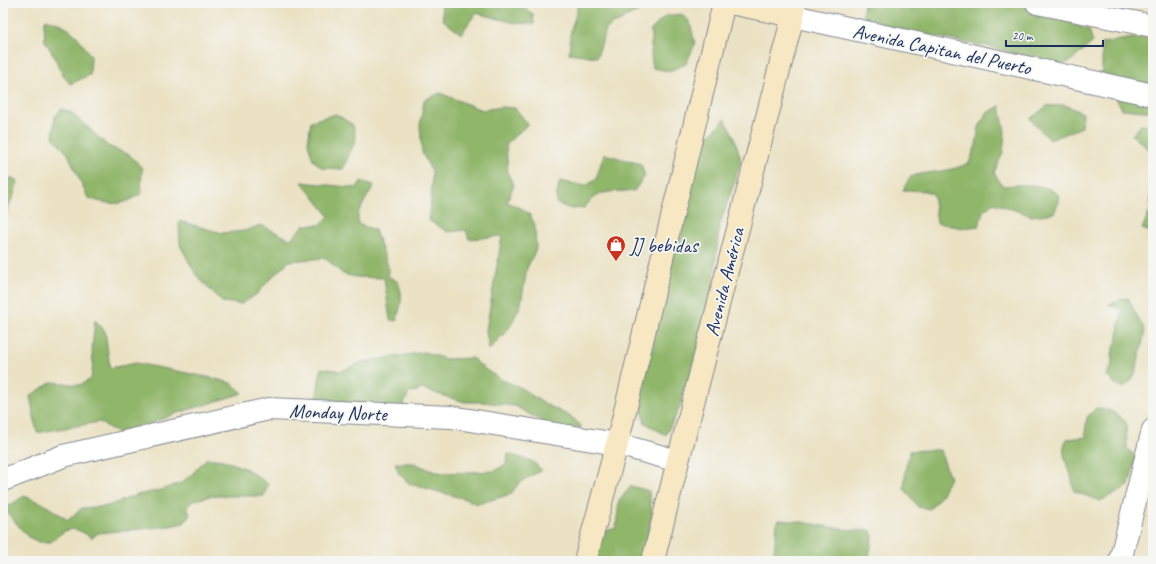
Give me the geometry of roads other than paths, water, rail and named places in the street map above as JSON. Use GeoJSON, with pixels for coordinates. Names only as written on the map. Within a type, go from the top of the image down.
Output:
{"type":"FeatureCollection","features":[{"type":"Feature","properties":{"kind":"main road"},"geometry":{"type":"LineString","coordinates":[[585,561],[616,444],[724,3]]}},
{"type":"Feature","properties":{"kind":"main road","name":"Avenida Capitan del Puerto"},"geometry":{"type":"LineString","coordinates":[[730,3],[794,9]]}},
{"type":"Feature","properties":{"kind":"main road","name":"Avenida América"},"geometry":{"type":"LineString","coordinates":[[653,561],[794,9]]}},
{"type":"Feature","properties":{"kind":"street"},"geometry":{"type":"LineString","coordinates":[[1037,3],[1153,26]]}},
{"type":"Feature","properties":{"kind":"street","name":"Avenida Capitan del Puerto"},"geometry":{"type":"LineString","coordinates":[[794,9],[1153,95]]}},
{"type":"Feature","properties":{"kind":"street","name":"Monday Norte"},"geometry":{"type":"LineString","coordinates":[[3,480],[63,456],[269,409],[451,417],[616,444],[678,461]]}},
{"type":"Feature","properties":{"kind":"street"},"geometry":{"type":"LineString","coordinates":[[1120,561],[1153,430]]}},
{"type":"Feature","properties":{"kind":"place","name":"JJ bebidas"},"geometry":{"type":"Point","coordinates":[616,262]}}]}
